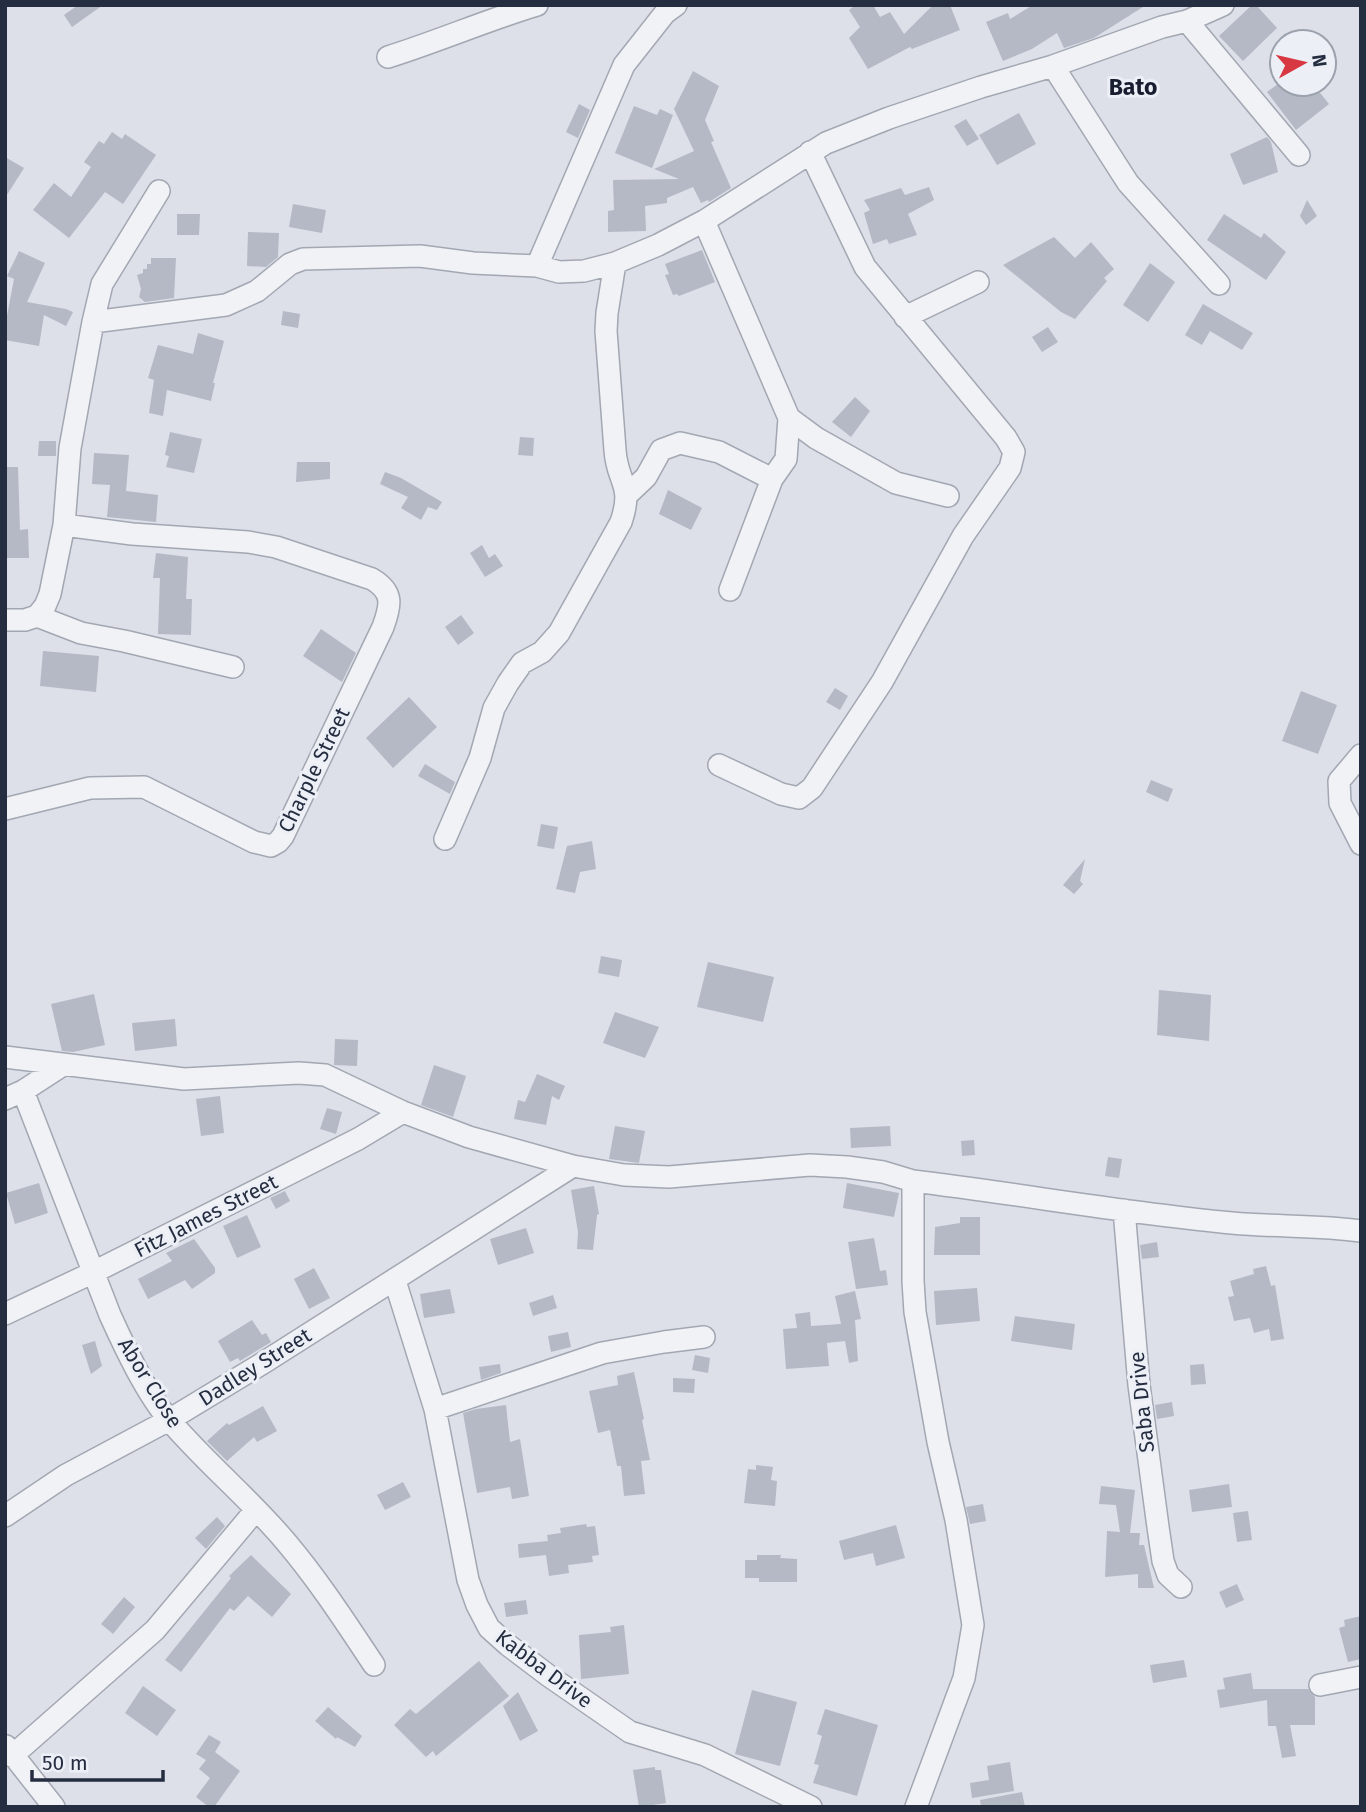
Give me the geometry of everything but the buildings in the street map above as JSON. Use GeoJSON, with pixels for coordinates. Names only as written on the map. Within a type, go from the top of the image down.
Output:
{"type":"FeatureCollection","features":[{"type":"Feature","properties":{"kind":"street"},"geometry":{"type":"LineString","coordinates":[[388,57],[537,5]]}},
{"type":"Feature","properties":{"kind":"street"},"geometry":{"type":"LineString","coordinates":[[93,322],[226,305],[257,291],[290,264],[303,259],[420,256],[473,263],[537,266],[559,272],[584,271],[615,263],[705,221],[826,143],[889,118],[981,87],[1053,66],[1162,27],[1187,22],[1223,5]]}},
{"type":"Feature","properties":{"kind":"street"},"geometry":{"type":"LineString","coordinates":[[537,266],[624,65],[667,8]]}},
{"type":"Feature","properties":{"kind":"street"},"geometry":{"type":"LineString","coordinates":[[1187,22],[1299,155]]}},
{"type":"Feature","properties":{"kind":"street"},"geometry":{"type":"LineString","coordinates":[[1053,66],[1128,183],[1219,285]]}},
{"type":"Feature","properties":{"kind":"street"},"geometry":{"type":"LineString","coordinates":[[719,765],[781,794],[800,798],[812,788],[882,682],[963,536],[1010,468],[1014,452],[1006,438],[865,267],[810,152]]}},
{"type":"Feature","properties":{"kind":"street"},"geometry":{"type":"LineString","coordinates":[[5,620],[25,620],[37,615],[50,594],[64,526],[70,448],[102,284],[159,191]]}},
{"type":"Feature","properties":{"kind":"street"},"geometry":{"type":"LineString","coordinates":[[705,221],[789,418],[786,459],[772,479],[730,590]]}},
{"type":"Feature","properties":{"kind":"street"},"geometry":{"type":"LineString","coordinates":[[445,839],[480,758],[494,708],[522,663],[542,652],[559,633],[621,522],[627,495],[616,465],[607,331],[607,313],[615,263]]}},
{"type":"Feature","properties":{"kind":"street"},"geometry":{"type":"LineString","coordinates":[[905,317],[978,282]]}},
{"type":"Feature","properties":{"kind":"street"},"geometry":{"type":"LineString","coordinates":[[789,418],[816,438],[897,483],[948,496]]}},
{"type":"Feature","properties":{"kind":"street"},"geometry":{"type":"LineString","coordinates":[[627,495],[646,477],[661,450],[680,443],[719,452],[772,479]]}},
{"type":"Feature","properties":{"kind":"street","name":"Charple Street"},"geometry":{"type":"LineString","coordinates":[[5,809],[90,788],[145,786],[262,846],[271,846],[278,842],[389,610],[388,595],[383,585],[276,547],[248,542],[64,526]]}},
{"type":"Feature","properties":{"kind":"street"},"geometry":{"type":"LineString","coordinates":[[37,615],[80,634],[124,641],[233,667]]}},
{"type":"Feature","properties":{"kind":"street"},"geometry":{"type":"LineString","coordinates":[[1361,755],[1339,781],[1340,803],[1361,844]]}},
{"type":"Feature","properties":{"kind":"street"},"geometry":{"type":"LineString","coordinates":[[5,1057],[184,1079],[299,1073],[326,1075],[403,1112],[469,1137],[573,1166],[624,1175],[668,1177],[822,1165],[883,1172],[913,1181],[1124,1210],[1235,1223],[1361,1231]]}},
{"type":"Feature","properties":{"kind":"street"},"geometry":{"type":"LineString","coordinates":[[14,1095],[63,1065]]}},
{"type":"Feature","properties":{"kind":"street","name":"Abor Close"},"geometry":{"type":"LineString","coordinates":[[14,1095],[94,1272],[125,1348],[169,1420],[285,1540],[313,1575],[374,1665]]}},
{"type":"Feature","properties":{"kind":"street","name":"Fitz James Street"},"geometry":{"type":"LineString","coordinates":[[5,1314],[358,1139],[403,1112]]}},
{"type":"Feature","properties":{"kind":"street","name":"Dadley Street"},"geometry":{"type":"LineString","coordinates":[[5,1516],[66,1475],[169,1420],[395,1281],[573,1166]]}},
{"type":"Feature","properties":{"kind":"street"},"geometry":{"type":"LineString","coordinates":[[913,1181],[912,1281],[916,1323],[938,1442],[956,1520],[973,1625],[964,1678],[915,1807]]}},
{"type":"Feature","properties":{"kind":"street","name":"Saba Drive"},"geometry":{"type":"LineString","coordinates":[[1124,1210],[1139,1385],[1163,1561],[1168,1575],[1181,1587]]}},
{"type":"Feature","properties":{"kind":"street","name":"Kabba Drive"},"geometry":{"type":"LineString","coordinates":[[395,1281],[435,1409],[468,1580],[489,1628],[539,1668],[630,1732],[705,1755],[811,1807]]}},
{"type":"Feature","properties":{"kind":"street"},"geometry":{"type":"LineString","coordinates":[[435,1409],[602,1353],[704,1337]]}},
{"type":"Feature","properties":{"kind":"street"},"geometry":{"type":"LineString","coordinates":[[54,1807],[9,1750],[155,1630],[255,1511]]}},
{"type":"Feature","properties":{"kind":"street"},"geometry":{"type":"LineString","coordinates":[[1320,1685],[1361,1677]]}},
{"type":"Feature","properties":{"kind":"district","name":"Bato"},"geometry":{"type":"Point","coordinates":[1133,87]}}]}
